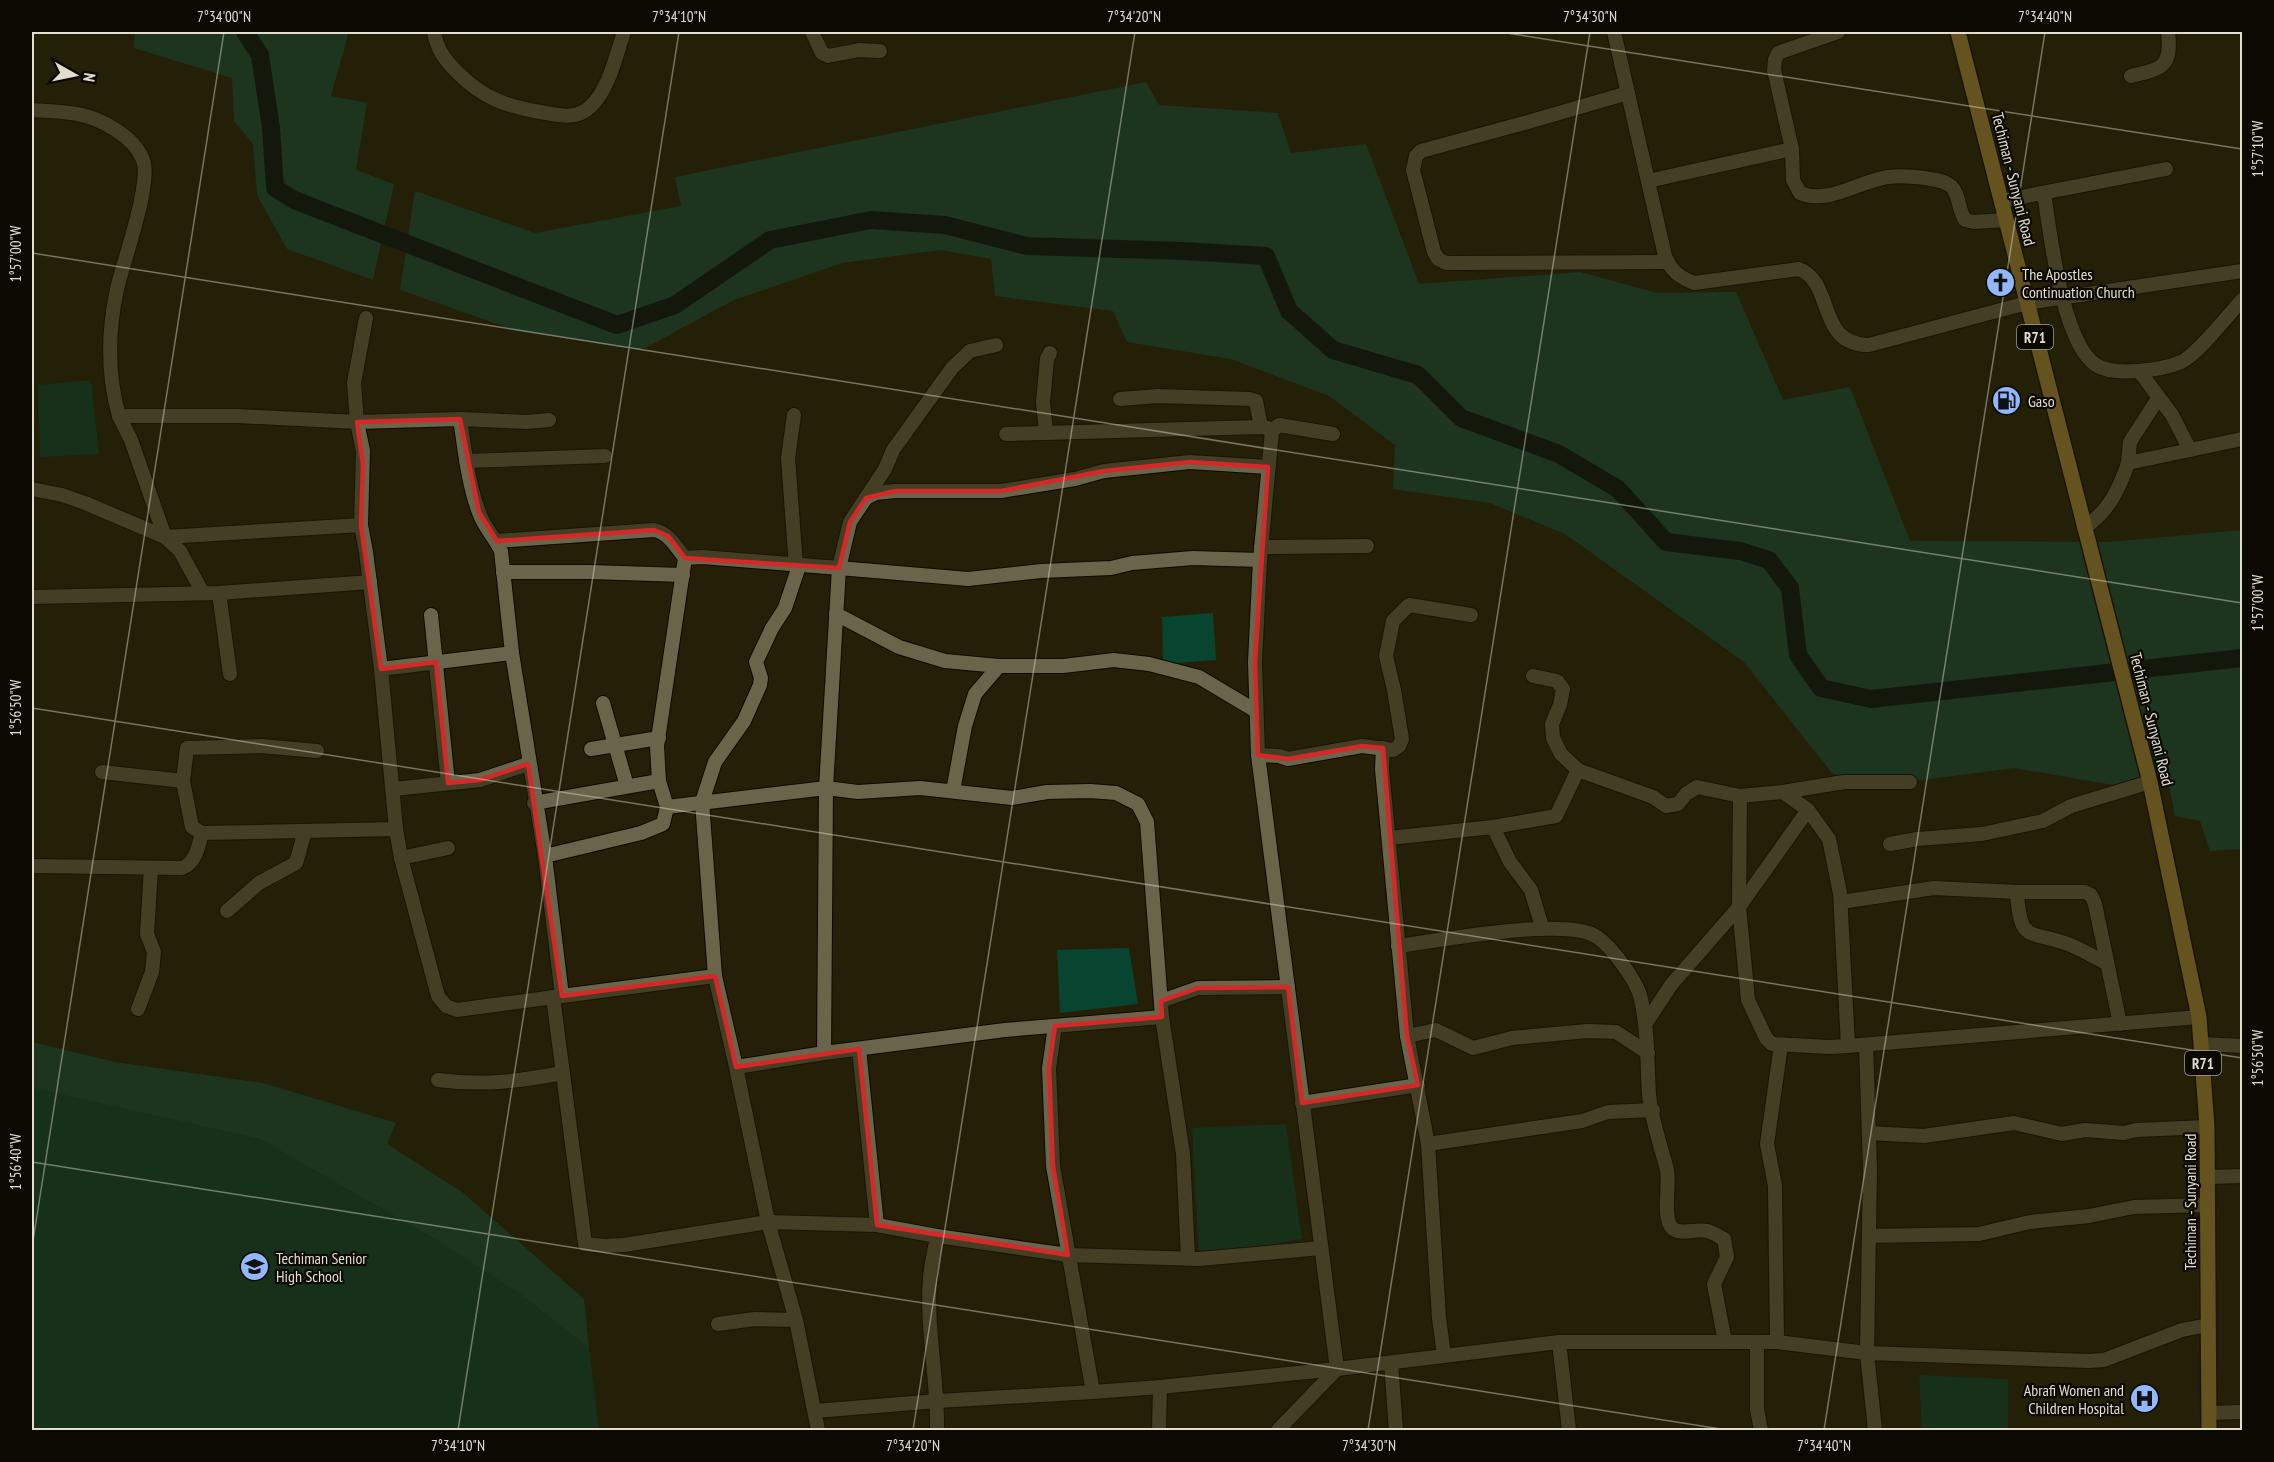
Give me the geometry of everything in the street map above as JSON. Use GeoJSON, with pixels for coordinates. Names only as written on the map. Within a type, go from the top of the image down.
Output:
{"type":"FeatureCollection","features":[{"type":"Feature","properties":{"kind":"main road","name":"Techiman - Sunyani Road"},"geometry":{"type":"LineString","coordinates":[[1958,32],[2084,528],[2131,703],[2150,782],[2199,1017],[2207,1127],[2209,1431]]}},
{"type":"Feature","properties":{"kind":"street"},"geometry":{"type":"LineString","coordinates":[[434,32],[441,56],[475,90],[492,99],[514,106],[569,117],[589,108],[600,95],[624,32]]}},
{"type":"Feature","properties":{"kind":"street"},"geometry":{"type":"LineString","coordinates":[[812,32],[822,53],[828,56],[859,50],[880,51]]}},
{"type":"Feature","properties":{"kind":"street"},"geometry":{"type":"LineString","coordinates":[[1614,32],[1668,262],[1671,269],[1682,278],[1694,283],[1799,269],[1807,272],[1814,281],[1835,330],[1848,341],[1858,345],[1869,345],[2027,303],[2242,271]]}},
{"type":"Feature","properties":{"kind":"street"},"geometry":{"type":"LineString","coordinates":[[1838,32],[1778,53],[1775,60],[1774,70],[1792,149],[1793,180],[1800,194],[1819,198],[1887,177],[1907,176],[1941,181],[1951,186],[1957,194],[1959,212],[1965,220],[1974,222],[2006,220]]}},
{"type":"Feature","properties":{"kind":"street"},"geometry":{"type":"LineString","coordinates":[[2131,76],[2158,70],[2166,61],[2170,47],[2168,32]]}},
{"type":"Feature","properties":{"kind":"street"},"geometry":{"type":"LineString","coordinates":[[1628,93],[1421,151],[1416,156],[1413,170],[1434,252],[1438,259],[1446,263],[1668,262]]}},
{"type":"Feature","properties":{"kind":"street"},"geometry":{"type":"LineString","coordinates":[[32,110],[78,114],[101,123],[131,143],[143,159],[145,174],[143,185],[132,237],[117,289],[110,370],[112,391],[119,416],[131,440],[165,537]]}},
{"type":"Feature","properties":{"kind":"street"},"geometry":{"type":"LineString","coordinates":[[1648,181],[1792,149]]}},
{"type":"Feature","properties":{"kind":"street"},"geometry":{"type":"LineString","coordinates":[[2001,201],[2166,169]]}},
{"type":"Feature","properties":{"kind":"street"},"geometry":{"type":"LineString","coordinates":[[2043,192],[2061,298],[2083,352],[2095,365],[2106,370],[2140,372],[2181,362],[2193,353],[2242,300]]}},
{"type":"Feature","properties":{"kind":"street"},"geometry":{"type":"LineString","coordinates":[[366,318],[354,383],[363,458],[361,525],[381,669],[396,829],[401,858],[438,996],[446,1006],[457,1010],[715,976]]}},
{"type":"Feature","properties":{"kind":"street"},"geometry":{"type":"LineString","coordinates":[[824,1053],[826,788],[839,568],[850,522],[885,469],[893,450],[952,368],[970,351],[996,345]]}},
{"type":"Feature","properties":{"kind":"street"},"geometry":{"type":"LineString","coordinates":[[1046,432],[1043,402],[1047,359],[1050,352]]}},
{"type":"Feature","properties":{"kind":"street"},"geometry":{"type":"LineString","coordinates":[[2140,372],[2172,415],[2190,450]]}},
{"type":"Feature","properties":{"kind":"street"},"geometry":{"type":"LineString","coordinates":[[1120,399],[1158,396],[1249,399],[1256,401],[1259,405],[1267,429],[1269,467],[1255,662],[1258,755],[1337,1369]]}},
{"type":"Feature","properties":{"kind":"street"},"geometry":{"type":"LineString","coordinates":[[2084,528],[2099,518],[2110,503],[2122,482],[2128,463],[2130,442],[2159,397]]}},
{"type":"Feature","properties":{"kind":"street"},"geometry":{"type":"LineString","coordinates":[[794,415],[788,458],[797,566],[785,609],[772,628],[756,662],[761,678],[760,685],[744,722],[716,762],[702,802],[715,976],[768,1222],[796,1320],[818,1431]]}},
{"type":"Feature","properties":{"kind":"street"},"geometry":{"type":"LineString","coordinates":[[119,416],[237,416],[357,422],[460,419],[527,422],[549,420]]}},
{"type":"Feature","properties":{"kind":"street"},"geometry":{"type":"LineString","coordinates":[[460,419],[466,461],[478,512],[501,551],[512,653],[528,764],[545,856],[563,1073],[585,1244],[624,1245],[768,1222],[877,1225],[1068,1255],[1188,1258],[1322,1248]]}},
{"type":"Feature","properties":{"kind":"street"},"geometry":{"type":"LineString","coordinates":[[1006,434],[1267,429],[1279,425],[1333,434]]}},
{"type":"Feature","properties":{"kind":"street"},"geometry":{"type":"LineString","coordinates":[[2128,463],[2242,440]]}},
{"type":"Feature","properties":{"kind":"street"},"geometry":{"type":"LineString","coordinates":[[466,461],[605,456]]}},
{"type":"Feature","properties":{"kind":"street"},"geometry":{"type":"LineString","coordinates":[[866,498],[876,494],[895,492],[1001,491],[1075,479],[1104,471],[1190,462],[1269,467]]}},
{"type":"Feature","properties":{"kind":"street"},"geometry":{"type":"LineString","coordinates":[[32,489],[62,495],[85,503],[165,537],[180,551],[203,593]]}},
{"type":"Feature","properties":{"kind":"street"},"geometry":{"type":"LineString","coordinates":[[165,537],[361,525]]}},
{"type":"Feature","properties":{"kind":"street"},"geometry":{"type":"LineString","coordinates":[[497,541],[654,530],[668,536],[685,558],[659,738],[659,781],[668,807],[663,824],[641,833],[545,856]]}},
{"type":"Feature","properties":{"kind":"street"},"geometry":{"type":"LineString","coordinates":[[685,558],[702,557],[968,579],[1041,571],[1111,568],[1132,562],[1367,546]]}},
{"type":"Feature","properties":{"kind":"street"},"geometry":{"type":"LineString","coordinates":[[503,572],[683,575]]}},
{"type":"Feature","properties":{"kind":"street"},"geometry":{"type":"LineString","coordinates":[[32,597],[219,594],[370,582]]}},
{"type":"Feature","properties":{"kind":"street"},"geometry":{"type":"LineString","coordinates":[[219,594],[230,674]]}},
{"type":"Feature","properties":{"kind":"street"},"geometry":{"type":"LineString","coordinates":[[1258,755],[1280,756],[1288,759],[1362,746],[1393,750],[1399,746],[1402,739],[1386,656],[1393,621],[1409,605],[1471,615]]}},
{"type":"Feature","properties":{"kind":"street"},"geometry":{"type":"LineString","coordinates":[[836,614],[899,647],[945,661],[999,666],[1063,666],[1114,660],[1149,664],[1199,677],[1256,711]]}},
{"type":"Feature","properties":{"kind":"street"},"geometry":{"type":"LineString","coordinates":[[431,615],[448,783]]}},
{"type":"Feature","properties":{"kind":"street"},"geometry":{"type":"LineString","coordinates":[[381,669],[512,653]]}},
{"type":"Feature","properties":{"kind":"street"},"geometry":{"type":"LineString","coordinates":[[953,791],[965,726],[975,694],[999,666]]}},
{"type":"Feature","properties":{"kind":"street"},"geometry":{"type":"LineString","coordinates":[[1533,676],[1557,681],[1563,689],[1560,705],[1552,724],[1552,738],[1561,754],[1578,770],[1653,797],[1666,806],[1678,804],[1686,794],[1697,787],[1740,796],[1844,782],[1910,782]]}},
{"type":"Feature","properties":{"kind":"street"},"geometry":{"type":"LineString","coordinates":[[603,703],[627,786]]}},
{"type":"Feature","properties":{"kind":"street"},"geometry":{"type":"LineString","coordinates":[[591,748],[659,738]]}},
{"type":"Feature","properties":{"kind":"street"},"geometry":{"type":"LineString","coordinates":[[317,751],[261,746],[187,748],[183,781],[192,827],[202,833],[396,829]]}},
{"type":"Feature","properties":{"kind":"street"},"geometry":{"type":"LineString","coordinates":[[1383,748],[1382,769],[1407,1036],[1428,1144],[1439,1318],[1444,1355]]}},
{"type":"Feature","properties":{"kind":"street"},"geometry":{"type":"LineString","coordinates":[[393,789],[480,780],[528,764]]}},
{"type":"Feature","properties":{"kind":"street"},"geometry":{"type":"LineString","coordinates":[[1389,838],[1494,826],[1556,816],[1578,770]]}},
{"type":"Feature","properties":{"kind":"street"},"geometry":{"type":"LineString","coordinates":[[102,772],[183,781]]}},
{"type":"Feature","properties":{"kind":"street"},"geometry":{"type":"LineString","coordinates":[[534,802],[659,781]]}},
{"type":"Feature","properties":{"kind":"street"},"geometry":{"type":"LineString","coordinates":[[1890,844],[1917,839],[1982,834],[2043,821],[2071,806],[2150,782]]}},
{"type":"Feature","properties":{"kind":"street"},"geometry":{"type":"LineString","coordinates":[[668,807],[826,788],[858,792],[920,788],[1012,798],[1047,792],[1090,791],[1116,793],[1138,804],[1147,822],[1162,1017],[1183,1154],[1188,1258]]}},
{"type":"Feature","properties":{"kind":"street"},"geometry":{"type":"LineString","coordinates":[[1783,792],[1808,810],[1829,839],[1841,902],[1848,1046]]}},
{"type":"Feature","properties":{"kind":"street"},"geometry":{"type":"LineString","coordinates":[[1740,796],[1739,908],[1748,1000],[1766,1038],[1772,1044],[1866,1045],[2199,1017]]}},
{"type":"Feature","properties":{"kind":"street"},"geometry":{"type":"LineString","coordinates":[[1646,1023],[1671,985],[1739,908],[1808,810]]}},
{"type":"Feature","properties":{"kind":"street"},"geometry":{"type":"LineString","coordinates":[[1494,826],[1510,862],[1531,890],[1542,927]]}},
{"type":"Feature","properties":{"kind":"street"},"geometry":{"type":"LineString","coordinates":[[227,911],[259,883],[296,863],[305,831]]}},
{"type":"Feature","properties":{"kind":"street"},"geometry":{"type":"LineString","coordinates":[[32,866],[182,868],[189,866],[194,860],[202,833]]}},
{"type":"Feature","properties":{"kind":"street"},"geometry":{"type":"LineString","coordinates":[[401,858],[448,848]]}},
{"type":"Feature","properties":{"kind":"street"},"geometry":{"type":"LineString","coordinates":[[138,1009],[152,972],[154,952],[147,934],[151,868]]}},
{"type":"Feature","properties":{"kind":"street"},"geometry":{"type":"LineString","coordinates":[[1841,902],[1934,888],[2017,892],[2076,891],[2091,895],[2095,904],[2120,1024]]}},
{"type":"Feature","properties":{"kind":"street"},"geometry":{"type":"LineString","coordinates":[[2017,892],[2018,918],[2030,934],[2068,944],[2106,963]]}},
{"type":"Feature","properties":{"kind":"street"},"geometry":{"type":"LineString","coordinates":[[1398,946],[1542,927],[1584,932],[1596,936],[1628,971],[1640,995],[1646,1023],[1650,1097],[1668,1176],[1668,1221],[1673,1229],[1681,1232],[1693,1229],[1707,1231],[1724,1239],[1727,1257],[1714,1284],[1725,1342]]}},
{"type":"Feature","properties":{"kind":"street"},"geometry":{"type":"LineString","coordinates":[[1161,1001],[1198,988],[1288,987]]}},
{"type":"Feature","properties":{"kind":"street"},"geometry":{"type":"LineString","coordinates":[[1640,995],[1661,1002]]}},
{"type":"Feature","properties":{"kind":"street"},"geometry":{"type":"LineString","coordinates":[[736,1067],[824,1053],[1005,1030],[1162,1017]]}},
{"type":"Feature","properties":{"kind":"street"},"geometry":{"type":"LineString","coordinates":[[1055,1026],[1049,1068],[1053,1166],[1093,1392]]}},
{"type":"Feature","properties":{"kind":"street"},"geometry":{"type":"LineString","coordinates":[[1407,1036],[1436,1030],[1473,1048],[1512,1038],[1587,1031],[1616,1032],[1648,1053]]}},
{"type":"Feature","properties":{"kind":"street"},"geometry":{"type":"LineString","coordinates":[[2202,1044],[2242,1046]]}},
{"type":"Feature","properties":{"kind":"street"},"geometry":{"type":"LineString","coordinates":[[1777,1342],[1775,1186],[1767,1144],[1781,1045]]}},
{"type":"Feature","properties":{"kind":"street"},"geometry":{"type":"LineString","coordinates":[[1866,1045],[1869,1133],[1867,1353],[1875,1431]]}},
{"type":"Feature","properties":{"kind":"street"},"geometry":{"type":"LineString","coordinates":[[859,1049],[877,1225]]}},
{"type":"Feature","properties":{"kind":"street"},"geometry":{"type":"LineString","coordinates":[[438,1080],[493,1084],[563,1073]]}},
{"type":"Feature","properties":{"kind":"street"},"geometry":{"type":"LineString","coordinates":[[1302,1103],[1418,1085]]}},
{"type":"Feature","properties":{"kind":"street"},"geometry":{"type":"LineString","coordinates":[[1428,1144],[1582,1121],[1608,1112],[1653,1110]]}},
{"type":"Feature","properties":{"kind":"street"},"geometry":{"type":"LineString","coordinates":[[1869,1133],[1924,1136],[2014,1123],[2062,1134],[2085,1130],[2124,1132],[2207,1127]]}},
{"type":"Feature","properties":{"kind":"street"},"geometry":{"type":"LineString","coordinates":[[2208,1177],[2242,1176]]}},
{"type":"Feature","properties":{"kind":"street"},"geometry":{"type":"LineString","coordinates":[[1869,1236],[1979,1234],[2030,1222],[2090,1216],[2134,1207],[2208,1204]]}},
{"type":"Feature","properties":{"kind":"street"},"geometry":{"type":"LineString","coordinates":[[937,1236],[930,1277],[931,1347],[938,1401],[937,1431]]}},
{"type":"Feature","properties":{"kind":"street"},"geometry":{"type":"LineString","coordinates":[[718,1324],[755,1319],[796,1320]]}},
{"type":"Feature","properties":{"kind":"street"},"geometry":{"type":"LineString","coordinates":[[815,1411],[1160,1387],[1391,1363],[1559,1342],[1777,1342],[1867,1353],[2104,1360],[2181,1330],[2208,1325]]}},
{"type":"Feature","properties":{"kind":"street"},"geometry":{"type":"LineString","coordinates":[[1559,1342],[1569,1431]]}},
{"type":"Feature","properties":{"kind":"street"},"geometry":{"type":"LineString","coordinates":[[1757,1342],[1757,1409],[1761,1431]]}},
{"type":"Feature","properties":{"kind":"street"},"geometry":{"type":"LineString","coordinates":[[1391,1363],[1396,1431]]}},
{"type":"Feature","properties":{"kind":"street"},"geometry":{"type":"LineString","coordinates":[[1278,1431],[1337,1369]]}},
{"type":"Feature","properties":{"kind":"street"},"geometry":{"type":"LineString","coordinates":[[1159,1431],[1160,1387]]}},
{"type":"Feature","properties":{"kind":"street"},"geometry":{"type":"LineString","coordinates":[[2209,1413],[2242,1412]]}},
{"type":"Feature","properties":{"kind":"highlighted area"},"geometry":{"type":"Polygon","coordinates":[[[460,419],[479,512],[497,541],[654,530],[668,536],[685,558],[839,568],[850,522],[866,498],[895,491],[1001,491],[1104,471],[1190,462],[1268,467],[1255,662],[1258,755],[1288,759],[1362,746],[1383,748],[1407,1036],[1418,1085],[1302,1103],[1288,987],[1198,988],[1161,1001],[1162,1017],[1055,1026],[1049,1068],[1053,1166],[1068,1255],[877,1225],[859,1049],[736,1067],[715,976],[562,996],[528,764],[480,780],[448,783],[436,662],[381,669],[361,525],[363,465],[357,422],[460,419]]]}},
{"type":"Feature","properties":{"kind":"green space"},"geometry":{"type":"Polygon","coordinates":[[[135,32],[344,32],[348,35],[331,96],[367,103],[356,170],[394,184],[373,280],[287,249],[257,195],[253,144],[234,121],[232,78],[134,48],[135,32]]]}},
{"type":"Feature","properties":{"kind":"green space"},"geometry":{"type":"Polygon","coordinates":[[[1146,82],[1159,105],[1278,113],[1291,153],[1366,144],[1419,284],[1580,272],[1657,293],[1736,292],[1783,400],[1850,387],[1910,541],[2109,542],[2242,530],[2242,849],[2210,851],[2200,821],[2175,816],[2167,775],[2119,786],[2014,768],[1869,787],[1832,773],[1744,662],[1565,534],[1490,503],[1393,489],[1395,445],[1329,396],[1231,359],[1127,342],[1113,311],[995,296],[991,259],[940,250],[842,263],[734,300],[641,350],[515,330],[400,290],[415,191],[535,233],[681,206],[675,177],[1146,82]]]}},
{"type":"Feature","properties":{"kind":"green space"},"geometry":{"type":"Polygon","coordinates":[[[91,380],[99,454],[40,457],[38,385],[91,380]]]}},
{"type":"Feature","properties":{"kind":"green space"},"geometry":{"type":"Polygon","coordinates":[[[1213,613],[1216,660],[1163,664],[1162,617],[1213,613]]]}},
{"type":"Feature","properties":{"kind":"green space"},"geometry":{"type":"Polygon","coordinates":[[[1129,948],[1138,1004],[1060,1013],[1057,950],[1129,948]]]}},
{"type":"Feature","properties":{"kind":"green space"},"geometry":{"type":"Polygon","coordinates":[[[32,1042],[115,1062],[263,1083],[396,1123],[387,1144],[462,1192],[584,1299],[589,1348],[519,1293],[438,1241],[260,1139],[32,1088],[32,1042]]]}},
{"type":"Feature","properties":{"kind":"green space","name":"Techiman Senior High School"},"geometry":{"type":"Polygon","coordinates":[[[32,1088],[260,1139],[438,1241],[519,1293],[589,1348],[599,1430],[32,1430],[32,1088]]]}},
{"type":"Feature","properties":{"kind":"green space"},"geometry":{"type":"Polygon","coordinates":[[[1286,1124],[1302,1239],[1199,1256],[1192,1128],[1286,1124]]]}},
{"type":"Feature","properties":{"kind":"green space"},"geometry":{"type":"Polygon","coordinates":[[[1919,1375],[2008,1379],[2008,1430],[1922,1430],[1919,1375]]]}},
{"type":"Feature","properties":{"kind":"waterway"},"geometry":{"type":"LineString","coordinates":[[245,32],[260,55],[271,128],[275,188],[294,200],[617,325],[675,305],[770,240],[871,220],[945,225],[1027,246],[1266,256],[1289,311],[1333,350],[1418,375],[1461,418],[1559,454],[1618,489],[1666,542],[1740,551],[1769,560],[1790,588],[1798,655],[1821,688],[1871,699],[2242,658]]}},
{"type":"Feature","properties":{"kind":"place","name":"The Apostles Continuation Church"},"geometry":{"type":"Point","coordinates":[2001,283]}},
{"type":"Feature","properties":{"kind":"place","name":"Gaso"},"geometry":{"type":"Point","coordinates":[2007,401]}},
{"type":"Feature","properties":{"kind":"place","name":"Techiman Senior High School"},"geometry":{"type":"Point","coordinates":[255,1267]}},
{"type":"Feature","properties":{"kind":"place","name":"Abrafi Women and Children Hospital"},"geometry":{"type":"Point","coordinates":[2145,1399]}}]}
